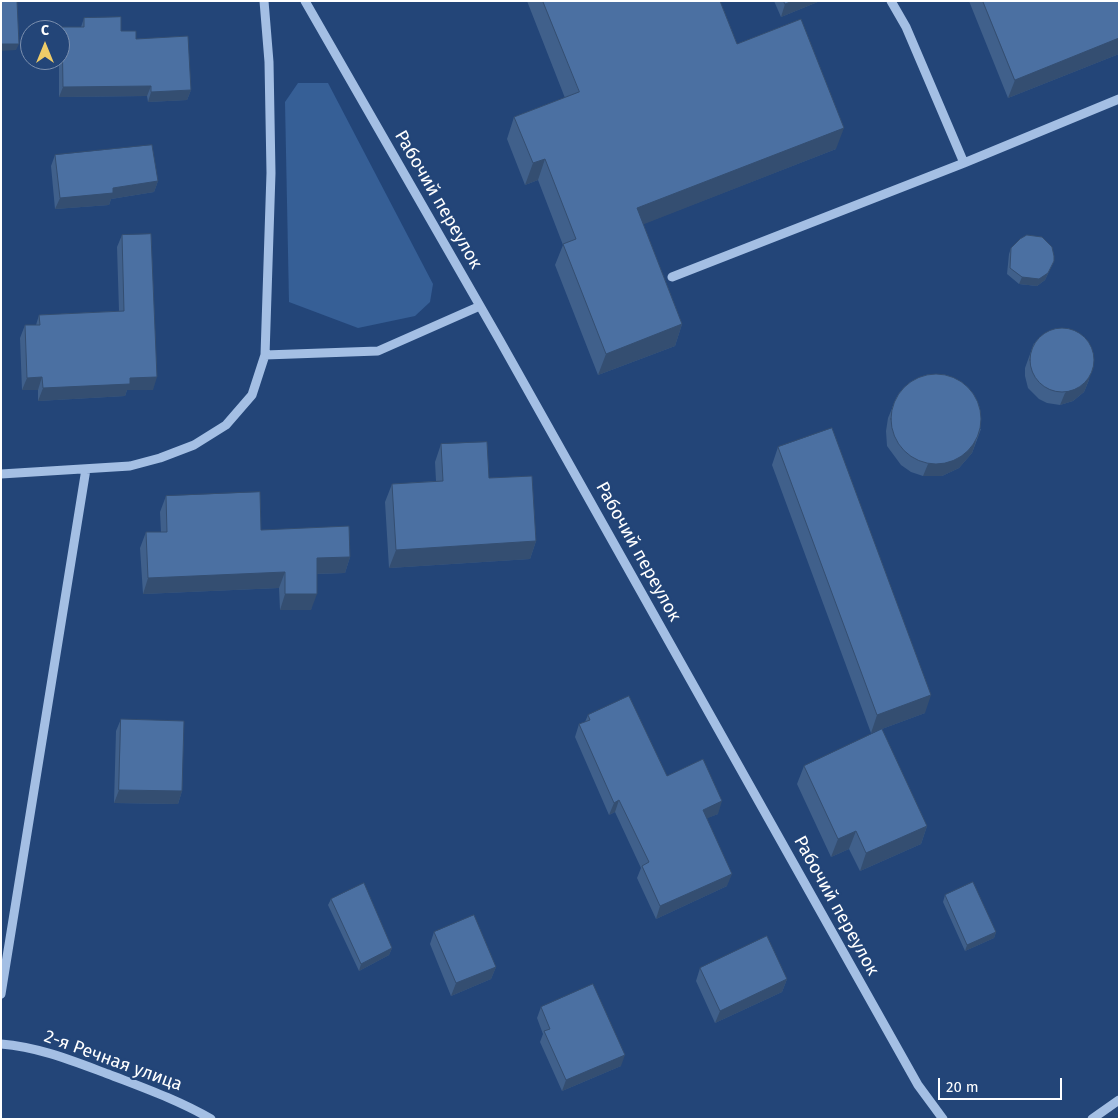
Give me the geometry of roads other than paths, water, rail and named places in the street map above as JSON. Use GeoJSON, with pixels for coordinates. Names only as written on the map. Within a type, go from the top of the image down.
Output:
{"type":"FeatureCollection","features":[{"type":"Feature","properties":{"kind":"street"},"geometry":{"type":"LineString","coordinates":[[1,474],[130,466],[160,458],[194,444],[226,425],[252,395],[265,355],[271,173],[269,62],[264,1]]}},
{"type":"Feature","properties":{"kind":"street","name":"Рабочий переулок"},"geometry":{"type":"LineString","coordinates":[[305,1],[480,306],[918,1085],[943,1119]]}},
{"type":"Feature","properties":{"kind":"street"},"geometry":{"type":"LineString","coordinates":[[890,1],[906,27],[964,163]]}},
{"type":"Feature","properties":{"kind":"street"},"geometry":{"type":"LineString","coordinates":[[672,278],[964,163],[1119,99]]}},
{"type":"Feature","properties":{"kind":"street"},"geometry":{"type":"LineString","coordinates":[[265,355],[378,351],[480,306]]}},
{"type":"Feature","properties":{"kind":"street"},"geometry":{"type":"LineString","coordinates":[[1,994],[86,469]]}},
{"type":"Feature","properties":{"kind":"street","name":"2-я Речная улица"},"geometry":{"type":"LineString","coordinates":[[1,1044],[21,1045],[51,1053],[175,1100],[211,1119]]}},
{"type":"Feature","properties":{"kind":"street"},"geometry":{"type":"LineString","coordinates":[[1092,1119],[1119,1100]]}}]}
